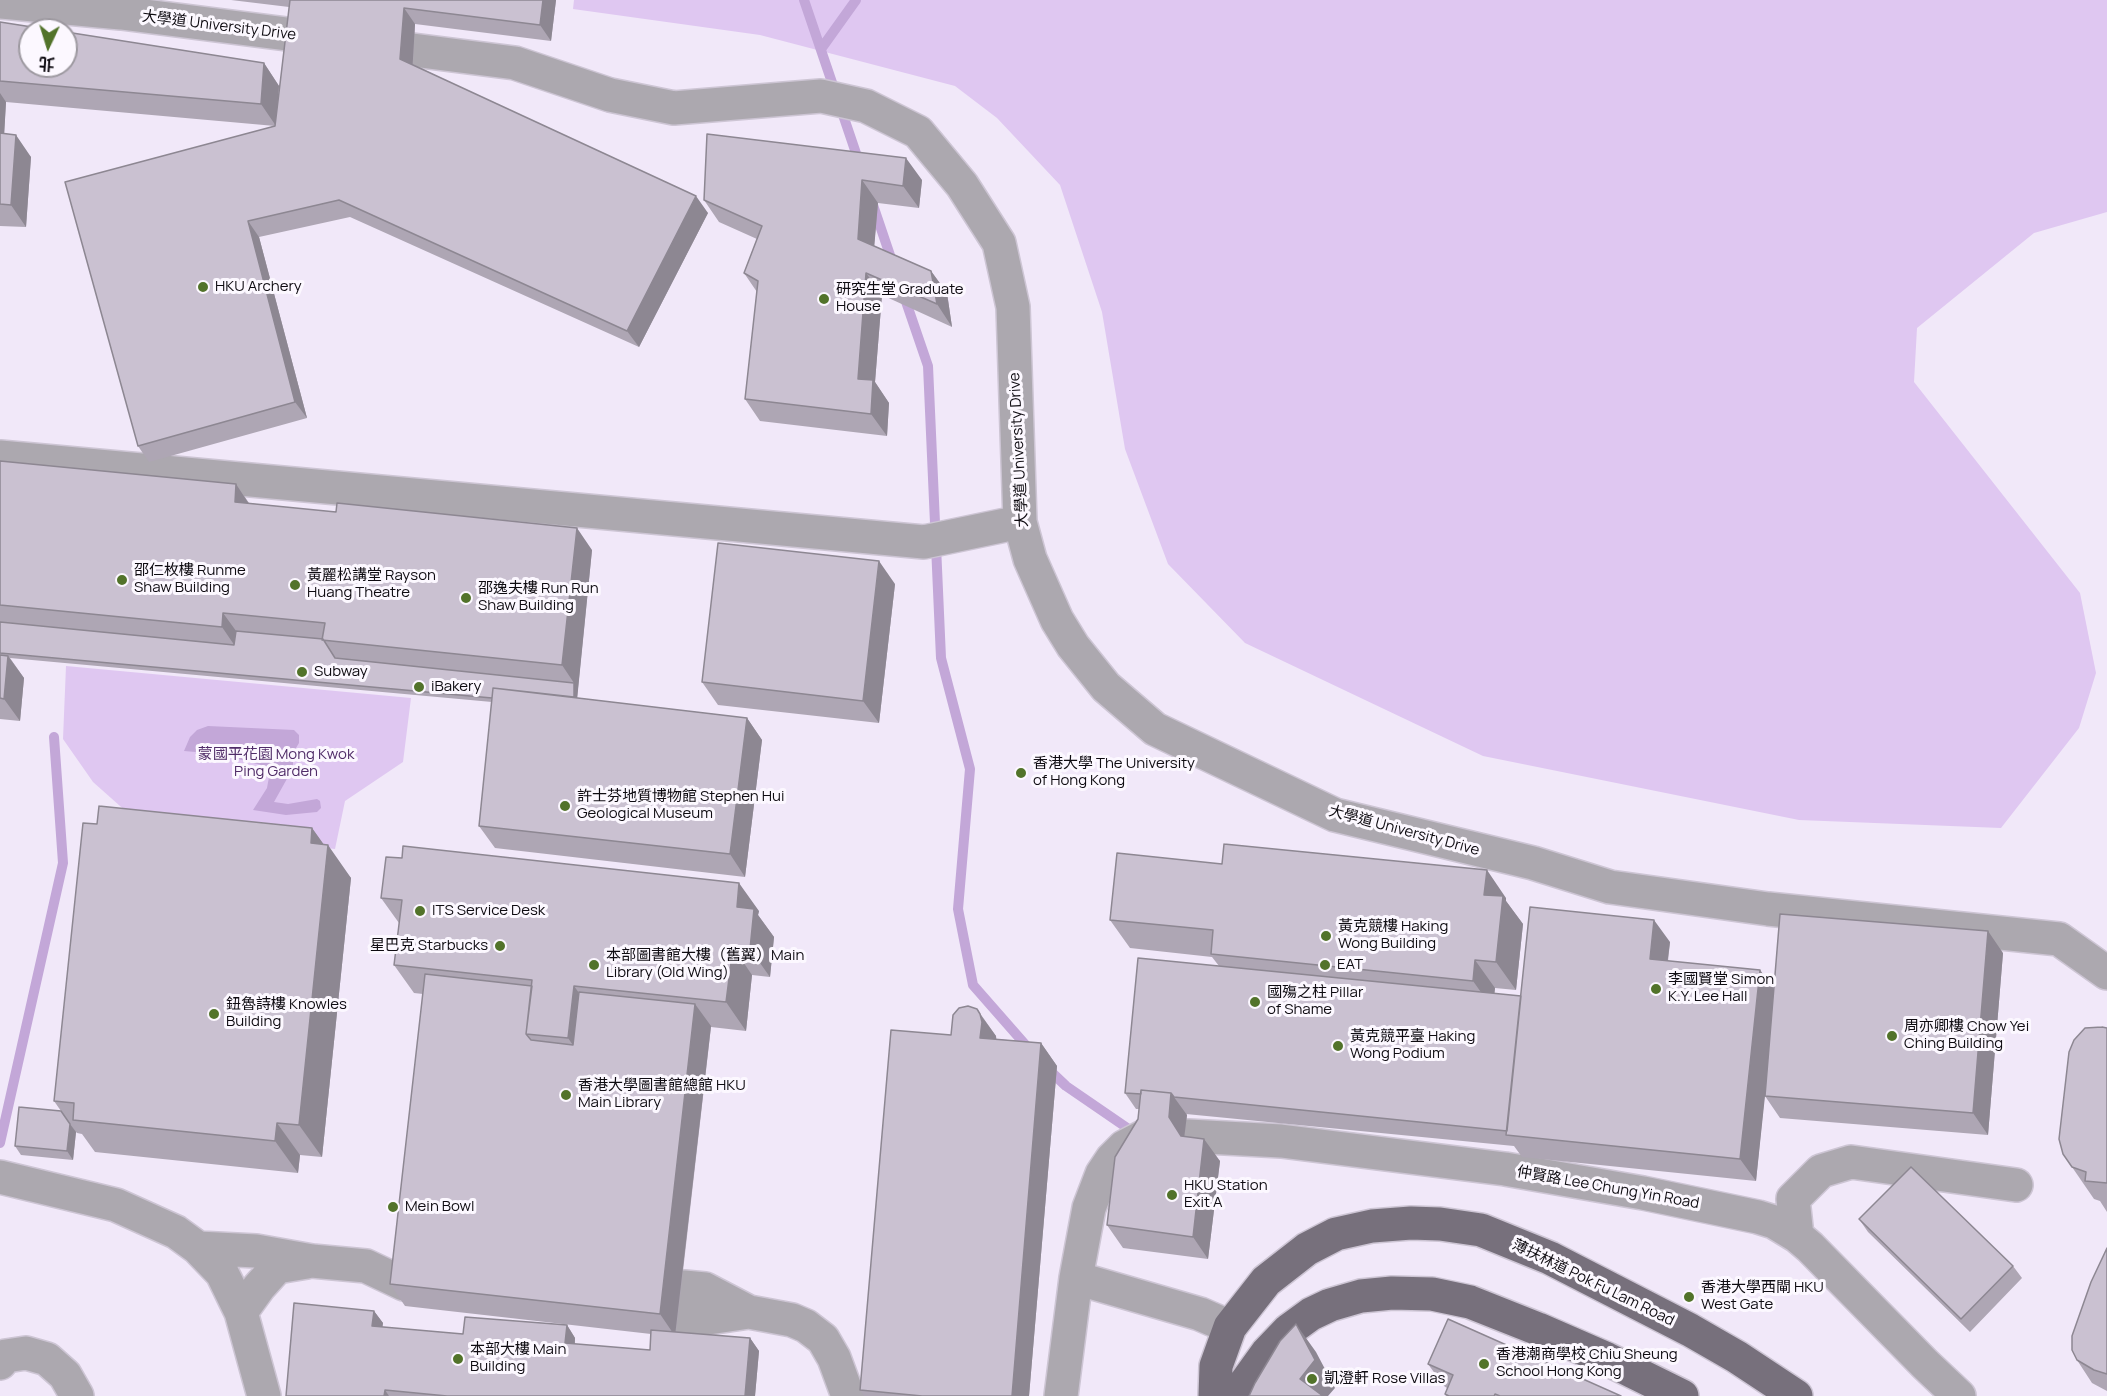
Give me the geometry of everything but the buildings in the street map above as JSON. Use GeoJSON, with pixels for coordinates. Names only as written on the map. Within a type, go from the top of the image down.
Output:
{"type":"FeatureCollection","features":[{"type":"Feature","properties":{"kind":"main road","name":"薄扶林道 Pok Fu Lam Road"},"geometry":{"type":"LineString","coordinates":[[1215,1396],[1216,1366],[1230,1327],[1266,1281],[1307,1249],[1336,1234],[1372,1226],[1411,1223],[1440,1224],[1481,1230],[1550,1258],[1690,1330],[1737,1357],[1796,1396]]}},
{"type":"Feature","properties":{"kind":"main road"},"geometry":{"type":"LineString","coordinates":[[1236,1396],[1267,1353],[1289,1330],[1311,1314],[1330,1305],[1361,1296],[1392,1293],[1432,1294],[1470,1302],[1568,1342],[1682,1396]]}},
{"type":"Feature","properties":{"kind":"lane","name":"大學道 University Drive"},"geometry":{"type":"LineString","coordinates":[[0,2],[121,14],[515,63],[610,95],[674,108],[821,96],[866,106],[918,132],[962,185],[999,243],[1013,307],[1020,522],[1030,559],[1057,620],[1072,646],[1106,687],[1155,729],[1335,815],[1533,863],[1610,887],[1794,912],[2060,939],[2107,973]]}},
{"type":"Feature","properties":{"kind":"lane"},"geometry":{"type":"LineString","coordinates":[[0,457],[924,542],[1020,522]]}},
{"type":"Feature","properties":{"kind":"lane"},"geometry":{"type":"LineString","coordinates":[[1061,1396],[1076,1278],[1089,1208],[1102,1174],[1124,1147],[1147,1135]]}},
{"type":"Feature","properties":{"kind":"lane","name":"仲賢路 Lee Chung Yin Road"},"geometry":{"type":"LineString","coordinates":[[1188,1136],[1281,1141],[1488,1167],[1584,1173],[1774,1222],[1810,1247],[1959,1396]]}},
{"type":"Feature","properties":{"kind":"lane"},"geometry":{"type":"LineString","coordinates":[[1797,1236],[1793,1200],[1821,1170],[1851,1162],[2016,1185]]}},
{"type":"Feature","properties":{"kind":"lane"},"geometry":{"type":"LineString","coordinates":[[0,1177],[116,1204],[176,1232],[198,1248],[222,1272],[241,1312],[264,1396]]}},
{"type":"Feature","properties":{"kind":"lane"},"geometry":{"type":"LineString","coordinates":[[198,1248],[256,1251],[312,1261],[406,1269]]}},
{"type":"Feature","properties":{"kind":"lane"},"geometry":{"type":"LineString","coordinates":[[241,1312],[277,1267],[312,1261]]}},
{"type":"Feature","properties":{"kind":"lane"},"geometry":{"type":"LineString","coordinates":[[1076,1278],[1200,1314],[1230,1327]]}},
{"type":"Feature","properties":{"kind":"lane"},"geometry":{"type":"LineString","coordinates":[[683,1302],[705,1289],[749,1312],[792,1320],[806,1326],[823,1339],[834,1358],[848,1396]]}},
{"type":"Feature","properties":{"kind":"lane"},"geometry":{"type":"LineString","coordinates":[[0,1363],[6,1356],[26,1353],[48,1359],[65,1375],[76,1396]]}},
{"type":"Feature","properties":{"kind":"green space"},"geometry":{"type":"Polygon","coordinates":[[[574,0],[2107,0],[2107,212],[2034,233],[1917,328],[1914,382],[2080,593],[2096,673],[2079,728],[2001,828],[1799,820],[1483,756],[1245,643],[1168,564],[1125,449],[1102,312],[1060,185],[997,118],[955,86],[760,35],[573,9],[574,0]]]}},
{"type":"Feature","properties":{"kind":"green space","name":"蒙國平花園 Mong Kwok Ping Garden"},"geometry":{"type":"Polygon","coordinates":[[[66,666],[411,698],[403,762],[345,801],[335,849],[167,830],[129,814],[93,782],[63,739],[66,666]]]}},
{"type":"Feature","properties":{"kind":"shaded area"},"geometry":{"type":"Polygon","coordinates":[[[208,726],[294,730],[299,735],[299,743],[293,753],[293,768],[274,802],[288,804],[317,799],[320,801],[321,808],[317,812],[286,815],[253,810],[267,788],[269,777],[261,765],[219,754],[184,751],[190,737],[197,730],[208,726]]]}},
{"type":"Feature","properties":{"kind":"waterway"},"geometry":{"type":"LineString","coordinates":[[804,0],[860,165]]}},
{"type":"Feature","properties":{"kind":"waterway"},"geometry":{"type":"LineString","coordinates":[[821,49],[856,0]]}},
{"type":"Feature","properties":{"kind":"waterway"},"geometry":{"type":"LineString","coordinates":[[872,202],[893,264]]}},
{"type":"Feature","properties":{"kind":"waterway"},"geometry":{"type":"LineString","coordinates":[[903,293],[928,366],[941,658],[970,769],[958,909],[973,985],[1030,1050]]}},
{"type":"Feature","properties":{"kind":"waterway"},"geometry":{"type":"LineString","coordinates":[[0,1143],[63,863],[54,737]]}},
{"type":"Feature","properties":{"kind":"waterway"},"geometry":{"type":"LineString","coordinates":[[1047,1068],[1066,1086],[1136,1134]]}},
{"type":"Feature","properties":{"kind":"place","name":"HKU Archery"},"geometry":{"type":"Point","coordinates":[203,287]}},
{"type":"Feature","properties":{"kind":"place","name":"研究生堂 Graduate House"},"geometry":{"type":"Point","coordinates":[824,299]}},
{"type":"Feature","properties":{"kind":"place","name":"邵仁枚樓 Runme Shaw Building"},"geometry":{"type":"Point","coordinates":[122,580]}},
{"type":"Feature","properties":{"kind":"place","name":"黃麗松講堂 Rayson Huang Theatre"},"geometry":{"type":"Point","coordinates":[295,585]}},
{"type":"Feature","properties":{"kind":"place","name":"邵逸夫樓 Run Run Shaw Building"},"geometry":{"type":"Point","coordinates":[466,598]}},
{"type":"Feature","properties":{"kind":"place","name":"Subway"},"geometry":{"type":"Point","coordinates":[302,672]}},
{"type":"Feature","properties":{"kind":"place","name":"iBakery"},"geometry":{"type":"Point","coordinates":[419,687]}},
{"type":"Feature","properties":{"kind":"place","name":"香港大學 The University of Hong Kong"},"geometry":{"type":"Point","coordinates":[1021,773]}},
{"type":"Feature","properties":{"kind":"place","name":"許士芬地質博物館 Stephen Hui Geological Museum"},"geometry":{"type":"Point","coordinates":[565,806]}},
{"type":"Feature","properties":{"kind":"place","name":"ITS Service Desk"},"geometry":{"type":"Point","coordinates":[420,911]}},
{"type":"Feature","properties":{"kind":"place","name":"黃克競樓 Haking Wong Building"},"geometry":{"type":"Point","coordinates":[1326,936]}},
{"type":"Feature","properties":{"kind":"place","name":"星巴克 Starbucks"},"geometry":{"type":"Point","coordinates":[500,946]}},
{"type":"Feature","properties":{"kind":"place","name":"本部圖書館大樓（舊翼）Main Library (Old Wing)"},"geometry":{"type":"Point","coordinates":[594,965]}},
{"type":"Feature","properties":{"kind":"place","name":"EAT"},"geometry":{"type":"Point","coordinates":[1325,965]}},
{"type":"Feature","properties":{"kind":"place","name":"李國賢堂 Simon K.Y. Lee Hall"},"geometry":{"type":"Point","coordinates":[1656,989]}},
{"type":"Feature","properties":{"kind":"place","name":"國殤之柱 Pillar of Shame"},"geometry":{"type":"Point","coordinates":[1255,1002]}},
{"type":"Feature","properties":{"kind":"place","name":"鈕魯詩樓 Knowles Building"},"geometry":{"type":"Point","coordinates":[214,1014]}},
{"type":"Feature","properties":{"kind":"place","name":"周亦卿樓 Chow Yei Ching Building"},"geometry":{"type":"Point","coordinates":[1892,1036]}},
{"type":"Feature","properties":{"kind":"place","name":"黃克競平臺 Haking Wong Podium"},"geometry":{"type":"Point","coordinates":[1338,1046]}},
{"type":"Feature","properties":{"kind":"place","name":"香港大學圖書館總館 HKU Main Library"},"geometry":{"type":"Point","coordinates":[566,1095]}},
{"type":"Feature","properties":{"kind":"place","name":"HKU Station Exit A"},"geometry":{"type":"Point","coordinates":[1172,1195]}},
{"type":"Feature","properties":{"kind":"place","name":"Mein Bowl"},"geometry":{"type":"Point","coordinates":[393,1207]}},
{"type":"Feature","properties":{"kind":"place","name":"香港大學西閘 HKU West Gate"},"geometry":{"type":"Point","coordinates":[1689,1297]}},
{"type":"Feature","properties":{"kind":"place","name":"本部大樓 Main Building"},"geometry":{"type":"Point","coordinates":[458,1359]}},
{"type":"Feature","properties":{"kind":"place","name":"香港潮商學校 Chiu Sheung School Hong Kong"},"geometry":{"type":"Point","coordinates":[1484,1364]}},
{"type":"Feature","properties":{"kind":"place","name":"凱澄軒 Rose Villas"},"geometry":{"type":"Point","coordinates":[1312,1379]}}]}
